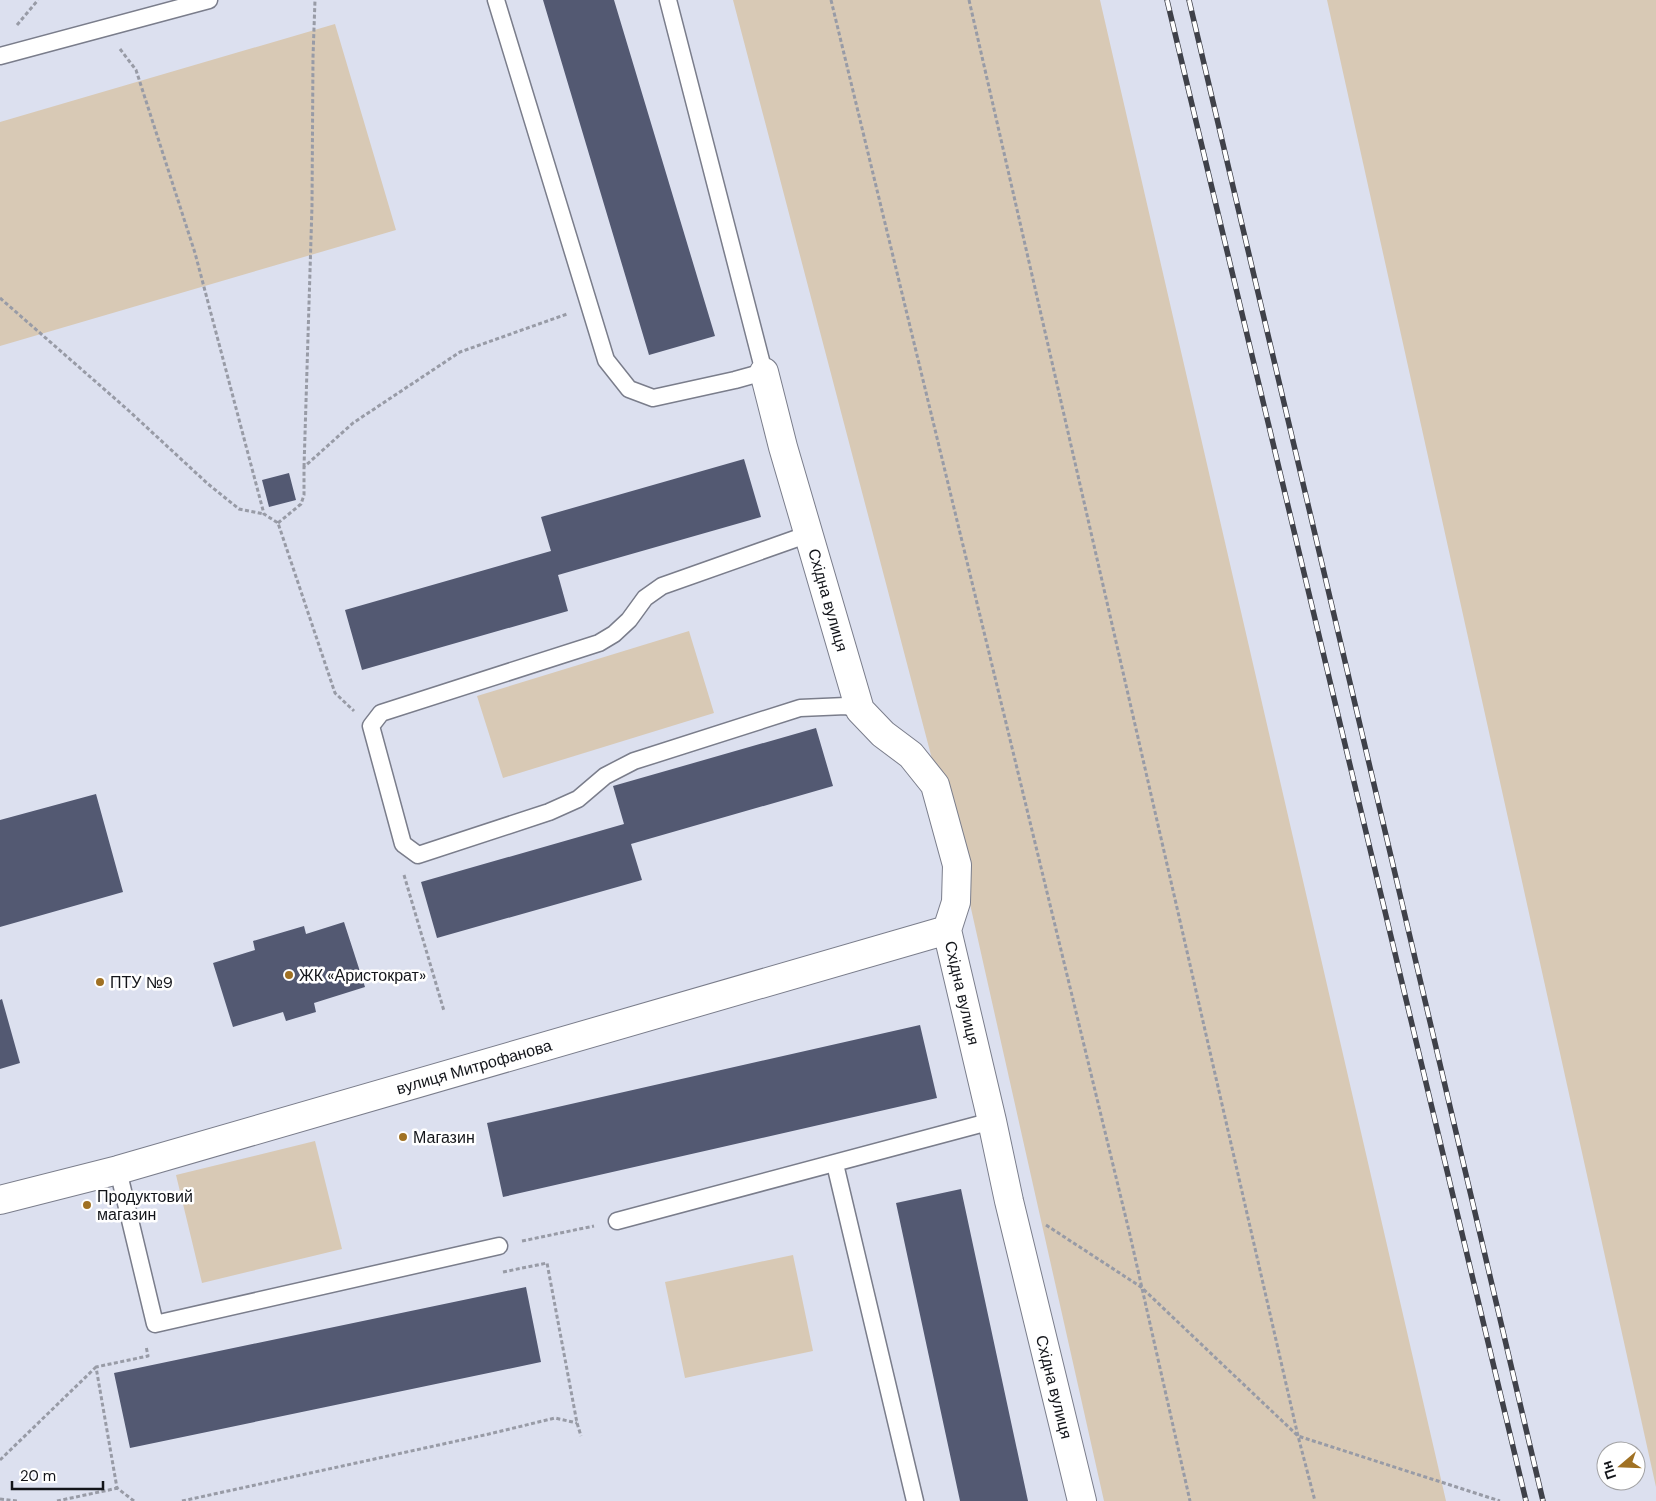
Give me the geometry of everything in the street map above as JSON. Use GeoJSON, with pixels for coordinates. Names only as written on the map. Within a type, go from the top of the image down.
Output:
{"type":"FeatureCollection","features":[{"type":"Feature","properties":{"kind":"street","name":"Східна вулиця"},"geometry":{"type":"LineString","coordinates":[[764,372],[783,447],[860,710],[883,734],[912,755],[934,785],[957,865],[956,902],[947,930],[1009,1201],[1082,1501]]}},
{"type":"Feature","properties":{"kind":"street","name":"вулиця Митрофанова"},"geometry":{"type":"LineString","coordinates":[[0,1200],[118,1170],[947,930]]}},
{"type":"Feature","properties":{"kind":"lane"},"geometry":{"type":"LineString","coordinates":[[0,56],[208,0]]}},
{"type":"Feature","properties":{"kind":"lane"},"geometry":{"type":"LineString","coordinates":[[496,0],[606,360],[629,389],[653,398],[764,372],[668,0]]}},
{"type":"Feature","properties":{"kind":"lane"},"geometry":{"type":"LineString","coordinates":[[809,534],[662,586],[645,598],[629,620],[614,634],[598,643],[381,713],[371,726],[403,844],[418,855],[549,812],[578,799],[605,776],[634,761],[800,708],[846,706],[860,710]]}},
{"type":"Feature","properties":{"kind":"lane"},"geometry":{"type":"LineString","coordinates":[[617,1221],[835,1164],[992,1120]]}},
{"type":"Feature","properties":{"kind":"lane"},"geometry":{"type":"LineString","coordinates":[[835,1164],[915,1501]]}},
{"type":"Feature","properties":{"kind":"lane"},"geometry":{"type":"LineString","coordinates":[[118,1170],[155,1324],[499,1246]]}},
{"type":"Feature","properties":{"kind":"path"},"geometry":{"type":"LineString","coordinates":[[278,523],[301,504],[304,495],[312,206],[313,56],[316,0]]}},
{"type":"Feature","properties":{"kind":"path"},"geometry":{"type":"LineString","coordinates":[[831,0],[1141,1287],[1190,1501]]}},
{"type":"Feature","properties":{"kind":"path"},"geometry":{"type":"LineString","coordinates":[[969,0],[1298,1436],[1315,1501]]}},
{"type":"Feature","properties":{"kind":"path"},"geometry":{"type":"LineString","coordinates":[[108,27],[122,52],[136,70],[195,253],[264,514]]}},
{"type":"Feature","properties":{"kind":"path"},"geometry":{"type":"LineString","coordinates":[[0,298],[128,410],[208,484],[239,509],[264,514],[278,523],[335,693],[371,726]]}},
{"type":"Feature","properties":{"kind":"path"},"geometry":{"type":"LineString","coordinates":[[304,467],[354,423],[460,352],[590,306]]}},
{"type":"Feature","properties":{"kind":"path"},"geometry":{"type":"LineString","coordinates":[[403,844],[403,872],[444,1011]]}},
{"type":"Feature","properties":{"kind":"path"},"geometry":{"type":"LineString","coordinates":[[1009,1201],[1141,1287],[1298,1436],[1500,1501]]}},
{"type":"Feature","properties":{"kind":"path"},"geometry":{"type":"LineString","coordinates":[[499,1246],[617,1221]]}},
{"type":"Feature","properties":{"kind":"path"},"geometry":{"type":"LineString","coordinates":[[0,1460],[96,1367],[148,1356],[146,1340]]}},
{"type":"Feature","properties":{"kind":"path"},"geometry":{"type":"LineString","coordinates":[[96,1367],[118,1488],[134,1501]]}},
{"type":"Feature","properties":{"kind":"path"},"geometry":{"type":"LineString","coordinates":[[182,1501],[555,1418],[578,1423]]}},
{"type":"Feature","properties":{"kind":"path"},"geometry":{"type":"LineString","coordinates":[[57,1501],[118,1488]]}},
{"type":"Feature","properties":{"kind":"path"},"geometry":{"type":"LineString","coordinates":[[0,1499],[17,1501]]}},
{"type":"Feature","properties":{"kind":"shaded area"},"geometry":{"type":"Polygon","coordinates":[[[733,0],[1100,0],[1446,1501],[1104,1501],[970,904],[733,0]]]}},
{"type":"Feature","properties":{"kind":"shaded area"},"geometry":{"type":"Polygon","coordinates":[[[1327,0],[1656,0],[1656,1487],[1327,0]]]}},
{"type":"Feature","properties":{"kind":"shaded area"},"geometry":{"type":"Polygon","coordinates":[[[335,24],[396,230],[0,346],[0,122],[335,24]]]}},
{"type":"Feature","properties":{"kind":"shaded area"},"geometry":{"type":"Polygon","coordinates":[[[689,631],[714,713],[503,778],[477,696],[689,631]]]}},
{"type":"Feature","properties":{"kind":"shaded area"},"geometry":{"type":"Polygon","coordinates":[[[315,1141],[342,1249],[202,1283],[176,1175],[315,1141]]]}},
{"type":"Feature","properties":{"kind":"shaded area"},"geometry":{"type":"Polygon","coordinates":[[[793,1255],[813,1351],[685,1378],[665,1282],[793,1255]]]}},
{"type":"Feature","properties":{"kind":"building"},"geometry":{"type":"Polygon","coordinates":[[[543,0],[614,0],[715,336],[649,355],[543,0]]]}},
{"type":"Feature","properties":{"kind":"building"},"geometry":{"type":"Polygon","coordinates":[[[744,459],[761,517],[558,575],[568,611],[362,670],[345,610],[551,551],[541,517],[744,459]]]}},
{"type":"Feature","properties":{"kind":"building"},"geometry":{"type":"Polygon","coordinates":[[[289,473],[296,500],[269,507],[262,480],[289,473]]]}},
{"type":"Feature","properties":{"kind":"building"},"geometry":{"type":"Polygon","coordinates":[[[816,728],[833,786],[631,844],[642,880],[437,938],[421,882],[624,824],[613,786],[816,728]]]}},
{"type":"Feature","properties":{"kind":"building"},"geometry":{"type":"Polygon","coordinates":[[[96,794],[123,892],[0,927],[0,820],[96,794]]]}},
{"type":"Feature","properties":{"kind":"building","name":"ЖК «Аристократ»"},"geometry":{"type":"Polygon","coordinates":[[[344,922],[365,987],[314,1003],[316,1012],[286,1021],[283,1012],[233,1027],[213,963],[255,950],[253,941],[304,926],[306,934],[344,922]]]}},
{"type":"Feature","properties":{"kind":"building"},"geometry":{"type":"Polygon","coordinates":[[[2,999],[20,1063],[0,1069],[0,1000],[2,999]]]}},
{"type":"Feature","properties":{"kind":"building"},"geometry":{"type":"Polygon","coordinates":[[[920,1025],[937,1098],[503,1197],[487,1123],[920,1025]]]}},
{"type":"Feature","properties":{"kind":"building"},"geometry":{"type":"Polygon","coordinates":[[[961,1189],[1028,1501],[960,1501],[896,1203],[961,1189]]]}},
{"type":"Feature","properties":{"kind":"building"},"geometry":{"type":"Polygon","coordinates":[[[526,1287],[541,1362],[130,1448],[114,1373],[526,1287]]]}},
{"type":"Feature","properties":{"kind":"railway"},"geometry":{"type":"LineString","coordinates":[[1167,0],[1526,1501]]}},
{"type":"Feature","properties":{"kind":"railway"},"geometry":{"type":"LineString","coordinates":[[1189,0],[1543,1501]]}},
{"type":"Feature","properties":{"kind":"place","name":"ЖК «Аристократ»"},"geometry":{"type":"Point","coordinates":[289,975]}},
{"type":"Feature","properties":{"kind":"place","name":"ПТУ №9"},"geometry":{"type":"Point","coordinates":[100,982]}},
{"type":"Feature","properties":{"kind":"place","name":"Магазин"},"geometry":{"type":"Point","coordinates":[403,1137]}},
{"type":"Feature","properties":{"kind":"place","name":"Продуктовий магазин"},"geometry":{"type":"Point","coordinates":[87,1205]}}]}
